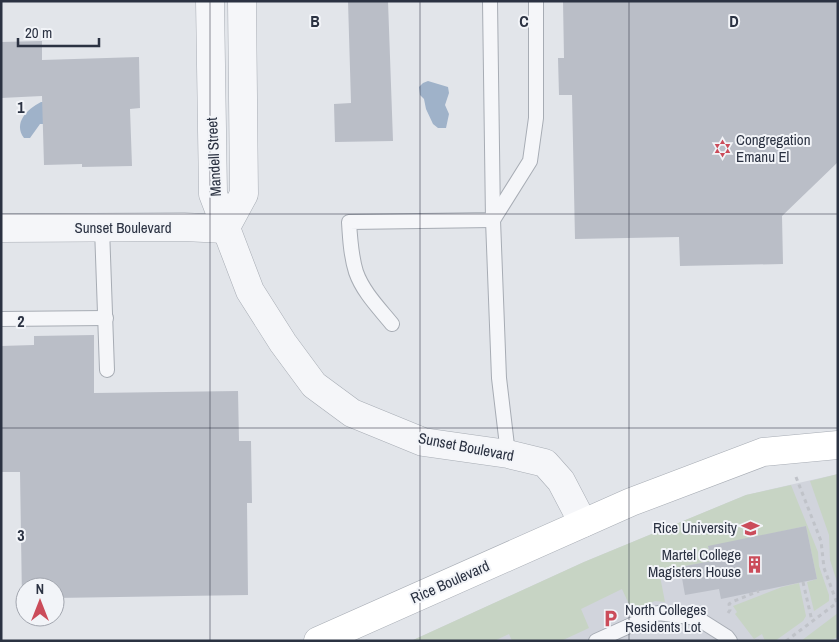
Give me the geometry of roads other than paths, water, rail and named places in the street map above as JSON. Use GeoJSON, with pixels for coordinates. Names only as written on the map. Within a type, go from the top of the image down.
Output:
{"type":"FeatureCollection","features":[{"type":"Feature","properties":{"kind":"main road"},"geometry":{"type":"LineString","coordinates":[[583,523],[631,502],[763,452],[838,445]]}},
{"type":"Feature","properties":{"kind":"main road","name":"Rice Boulevard"},"geometry":{"type":"LineString","coordinates":[[318,641],[583,523]]}},
{"type":"Feature","properties":{"kind":"street","name":"Mandell Street"},"geometry":{"type":"LineString","coordinates":[[210,1],[213,194],[225,229]]}},
{"type":"Feature","properties":{"kind":"street","name":"Mandell Street"},"geometry":{"type":"LineString","coordinates":[[225,229],[244,194],[242,1]]}},
{"type":"Feature","properties":{"kind":"street","name":"Sunset Boulevard"},"geometry":{"type":"LineString","coordinates":[[1,228],[225,229],[250,291],[283,343],[314,385],[352,413],[423,442],[508,454],[545,463],[561,480],[583,523]]}},
{"type":"Feature","properties":{"kind":"lane"},"geometry":{"type":"LineString","coordinates":[[490,1],[493,220],[499,378],[508,454]]}},
{"type":"Feature","properties":{"kind":"lane"},"geometry":{"type":"LineString","coordinates":[[493,220],[530,161],[536,118],[536,1]]}},
{"type":"Feature","properties":{"kind":"lane"},"geometry":{"type":"LineString","coordinates":[[392,324],[372,300],[357,274],[351,253],[349,222],[493,220]]}},
{"type":"Feature","properties":{"kind":"lane"},"geometry":{"type":"LineString","coordinates":[[102,228],[107,370]]}},
{"type":"Feature","properties":{"kind":"lane"},"geometry":{"type":"LineString","coordinates":[[1,319],[106,318]]}},
{"type":"Feature","properties":{"kind":"lane"},"geometry":{"type":"LineString","coordinates":[[596,641],[658,613],[697,618],[727,637],[730,641]]}},
{"type":"Feature","properties":{"kind":"water"},"geometry":{"type":"Polygon","coordinates":[[[428,81],[448,87],[449,93],[445,105],[449,114],[446,128],[438,128],[433,124],[426,109],[424,99],[420,95],[419,87],[428,81]]]}},
{"type":"Feature","properties":{"kind":"water"},"geometry":{"type":"Polygon","coordinates":[[[41,102],[49,102],[46,124],[40,124],[30,138],[24,138],[20,127],[23,117],[31,108],[41,102]]]}},
{"type":"Feature","properties":{"kind":"place","name":"Congregation Emanu El"},"geometry":{"type":"Point","coordinates":[722,149]}},
{"type":"Feature","properties":{"kind":"place","name":"Rice University"},"geometry":{"type":"Point","coordinates":[751,528]}},
{"type":"Feature","properties":{"kind":"place","name":"Martel College Magisters House"},"geometry":{"type":"Point","coordinates":[755,564]}},
{"type":"Feature","properties":{"kind":"place","name":"North Colleges Residents Lot"},"geometry":{"type":"Point","coordinates":[611,619]}}]}
